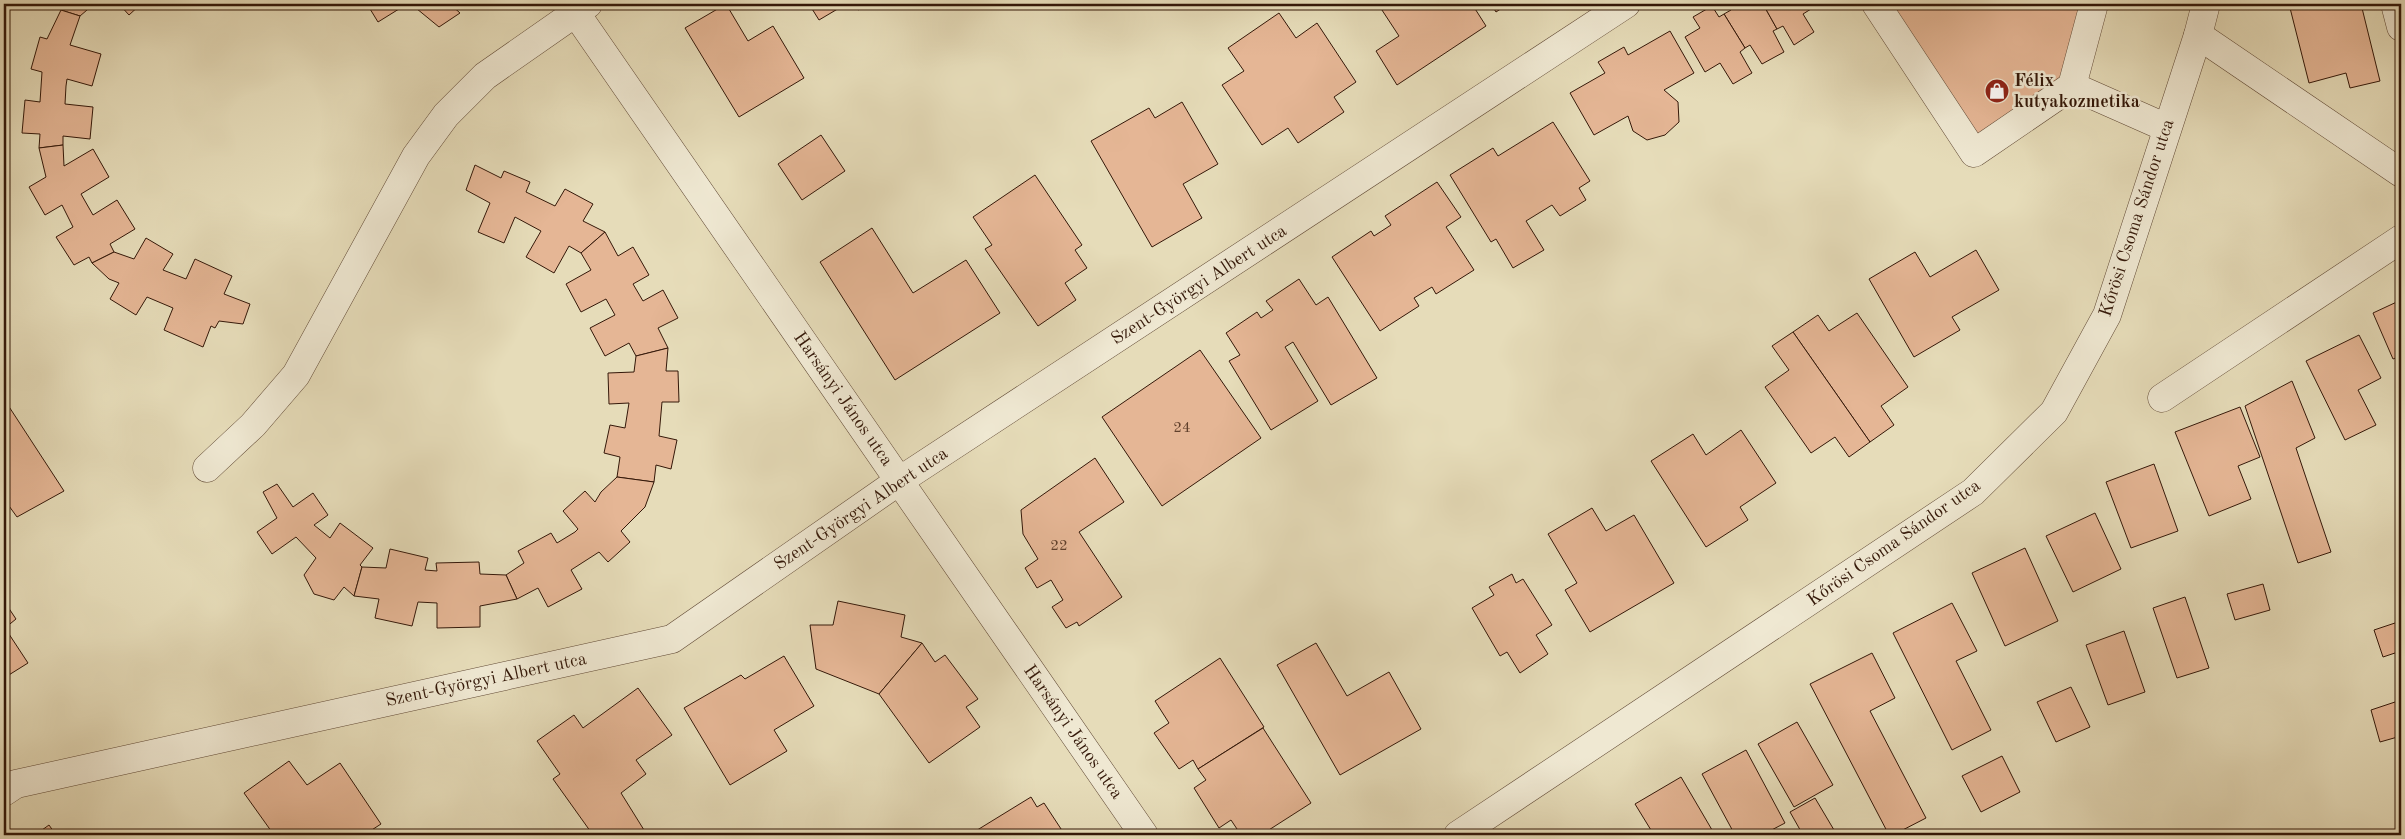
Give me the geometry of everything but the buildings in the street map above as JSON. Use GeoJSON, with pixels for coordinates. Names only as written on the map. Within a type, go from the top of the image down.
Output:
{"type":"FeatureCollection","features":[{"type":"Feature","properties":{"kind":"street","name":"Szent-Györgyi Albert utca"},"geometry":{"type":"LineString","coordinates":[[4,792],[16,784],[672,639],[899,481],[1626,4]]}},
{"type":"Feature","properties":{"kind":"street"},"geometry":{"type":"LineString","coordinates":[[1876,4],[1974,153],[2072,86],[2094,4]]}},
{"type":"Feature","properties":{"kind":"street","name":"Kőrösi Csoma Sándor utca"},"geometry":{"type":"LineString","coordinates":[[1458,835],[1973,492],[2054,412],[2107,314],[2198,35],[2206,4]]}},
{"type":"Feature","properties":{"kind":"street"},"geometry":{"type":"LineString","coordinates":[[2395,4],[2401,27]]}},
{"type":"Feature","properties":{"kind":"street","name":"Harsányi János utca"},"geometry":{"type":"LineString","coordinates":[[582,8],[899,481],[1144,835]]}},
{"type":"Feature","properties":{"kind":"street"},"geometry":{"type":"LineString","coordinates":[[207,468],[252,425],[296,375],[416,156],[446,115],[485,76],[582,8]]}},
{"type":"Feature","properties":{"kind":"street"},"geometry":{"type":"LineString","coordinates":[[2198,35],[2401,173]]}},
{"type":"Feature","properties":{"kind":"street"},"geometry":{"type":"LineString","coordinates":[[2072,86],[2167,128]]}},
{"type":"Feature","properties":{"kind":"street"},"geometry":{"type":"LineString","coordinates":[[2162,398],[2401,239]]}},
{"type":"Feature","properties":{"kind":"place","name":"Félix kutyakozmetika"},"geometry":{"type":"Point","coordinates":[1997,91]}}]}
